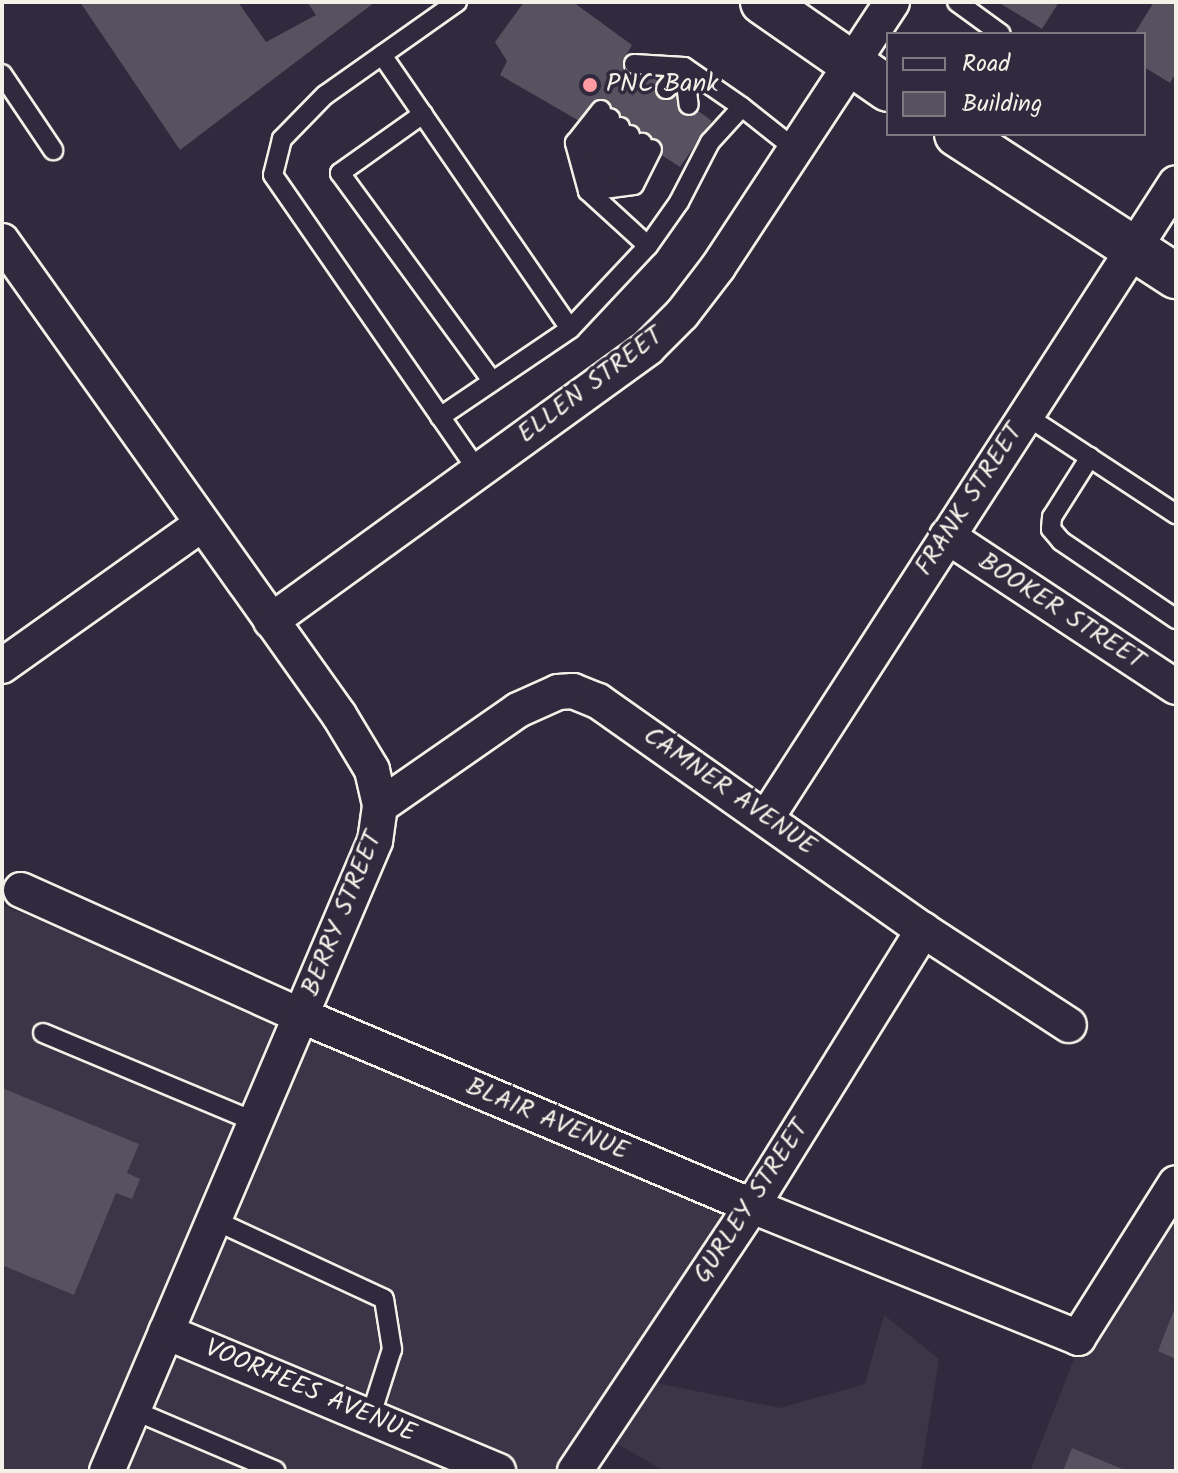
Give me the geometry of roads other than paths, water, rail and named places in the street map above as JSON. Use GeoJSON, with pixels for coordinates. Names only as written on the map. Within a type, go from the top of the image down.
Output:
{"type":"FeatureCollection","features":[{"type":"Feature","properties":{"kind":"main road"},"geometry":{"type":"LineString","coordinates":[[763,2],[886,88]]}},
{"type":"Feature","properties":{"kind":"main road"},"geometry":{"type":"LineString","coordinates":[[972,138],[1176,276]]}},
{"type":"Feature","properties":{"kind":"street","name":"ELLEN STREET"},"geometry":{"type":"LineString","coordinates":[[271,621],[648,348],[718,267],[892,2]]}},
{"type":"Feature","properties":{"kind":"street","name":"FRANK STREET"},"geometry":{"type":"LineString","coordinates":[[767,817],[1176,183]]}},
{"type":"Feature","properties":{"kind":"street","name":"BERRY STREET"},"geometry":{"type":"LineString","coordinates":[[2,241],[339,715],[372,770],[380,806],[375,841],[107,1471]]}},
{"type":"Feature","properties":{"kind":"street"},"geometry":{"type":"LineString","coordinates":[[2,666],[202,524]]}},
{"type":"Feature","properties":{"kind":"street","name":"BOOKER STREET"},"geometry":{"type":"LineString","coordinates":[[947,536],[1176,687]]}},
{"type":"Feature","properties":{"kind":"street","name":"CAMNER AVENUE"},"geometry":{"type":"LineString","coordinates":[[380,806],[518,710],[558,692],[573,691],[598,701],[767,817],[923,930],[1069,1025]]}},
{"type":"Feature","properties":{"kind":"street","name":"BLAIR AVENUE"},"geometry":{"type":"LineString","coordinates":[[21,890],[302,1016],[752,1206],[1078,1338],[1176,1183]]}},
{"type":"Feature","properties":{"kind":"street","name":"GURLEY STREET"},"geometry":{"type":"LineString","coordinates":[[575,1471],[752,1206],[923,930]]}},
{"type":"Feature","properties":{"kind":"street","name":"VOORHEES AVENUE"},"geometry":{"type":"LineString","coordinates":[[166,1332],[498,1471]]}},
{"type":"Feature","properties":{"kind":"lane"},"geometry":{"type":"LineString","coordinates":[[457,2],[325,95],[282,139],[273,175],[478,471]]}},
{"type":"Feature","properties":{"kind":"lane"},"geometry":{"type":"LineString","coordinates":[[957,2],[998,32]]}},
{"type":"Feature","properties":{"kind":"lane"},"geometry":{"type":"LineString","coordinates":[[382,55],[570,329]]}},
{"type":"Feature","properties":{"kind":"lane"},"geometry":{"type":"LineString","coordinates":[[684,67],[795,149]]}},
{"type":"Feature","properties":{"kind":"lane"},"geometry":{"type":"LineString","coordinates":[[661,85],[684,67]]}},
{"type":"Feature","properties":{"kind":"lane"},"geometry":{"type":"LineString","coordinates":[[661,85],[684,67]]}},
{"type":"Feature","properties":{"kind":"lane"},"geometry":{"type":"LineString","coordinates":[[661,85],[684,67]]}},
{"type":"Feature","properties":{"kind":"lane"},"geometry":{"type":"LineString","coordinates":[[2,74],[53,150]]}},
{"type":"Feature","properties":{"kind":"lane"},"geometry":{"type":"LineString","coordinates":[[440,417],[570,329],[648,246],[679,202],[710,142],[742,107]]}},
{"type":"Feature","properties":{"kind":"lane"},"geometry":{"type":"LineString","coordinates":[[423,114],[340,173],[492,381]]}},
{"type":"Feature","properties":{"kind":"lane"},"geometry":{"type":"LineString","coordinates":[[626,130],[575,143],[588,191],[648,246]]}},
{"type":"Feature","properties":{"kind":"lane"},"geometry":{"type":"LineString","coordinates":[[588,191],[626,130]]}},
{"type":"Feature","properties":{"kind":"lane"},"geometry":{"type":"LineString","coordinates":[[588,191],[634,185],[626,130]]}},
{"type":"Feature","properties":{"kind":"lane"},"geometry":{"type":"LineString","coordinates":[[1025,415],[1176,514]]}},
{"type":"Feature","properties":{"kind":"lane"},"geometry":{"type":"LineString","coordinates":[[1090,457],[1052,517],[1051,529],[1061,541],[1176,619]]}},
{"type":"Feature","properties":{"kind":"lane"},"geometry":{"type":"LineString","coordinates":[[43,1033],[256,1122]]}},
{"type":"Feature","properties":{"kind":"lane"},"geometry":{"type":"LineString","coordinates":[[214,1220],[384,1299],[392,1349],[370,1418]]}},
{"type":"Feature","properties":{"kind":"lane"},"geometry":{"type":"LineString","coordinates":[[133,1410],[276,1471]]}},
{"type":"Feature","properties":{"kind":"place","name":"PNC Bank"},"geometry":{"type":"Point","coordinates":[590,85]}}]}
